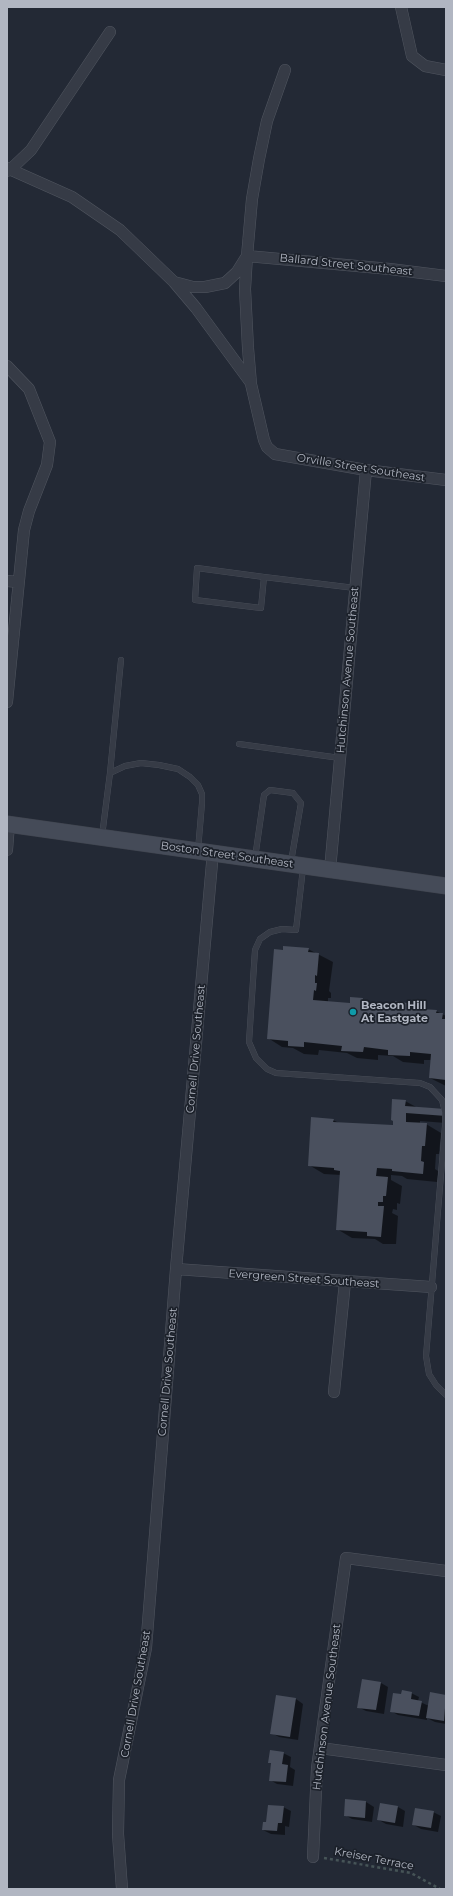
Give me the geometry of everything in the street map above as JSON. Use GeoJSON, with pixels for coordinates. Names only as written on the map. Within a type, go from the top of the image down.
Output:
{"type":"FeatureCollection","features":[{"type":"Feature","properties":{"kind":"street"},"geometry":{"type":"LineString","coordinates":[[401,7],[412,56],[425,66],[446,70]]}},
{"type":"Feature","properties":{"kind":"street"},"geometry":{"type":"LineString","coordinates":[[110,32],[31,150],[8,169],[72,197],[99,214],[120,230],[174,282],[204,319],[251,384]]}},
{"type":"Feature","properties":{"kind":"street"},"geometry":{"type":"LineString","coordinates":[[251,384],[245,289],[252,198],[267,122],[285,70]]}},
{"type":"Feature","properties":{"kind":"street"},"geometry":{"type":"LineString","coordinates":[[174,282],[199,287],[225,283],[237,272],[247,256]]}},
{"type":"Feature","properties":{"kind":"street","name":"Ballard Street Southeast"},"geometry":{"type":"LineString","coordinates":[[247,256],[390,269],[446,276]]}},
{"type":"Feature","properties":{"kind":"street"},"geometry":{"type":"LineString","coordinates":[[7,366],[29,389],[50,442],[48,465],[29,511],[24,530],[7,702]]}},
{"type":"Feature","properties":{"kind":"street","name":"Orville Street Southeast"},"geometry":{"type":"LineString","coordinates":[[251,384],[264,440],[267,447],[275,454],[366,470],[446,480]]}},
{"type":"Feature","properties":{"kind":"street","name":"Hutchinson Avenue Southeast"},"geometry":{"type":"LineString","coordinates":[[330,870],[366,470]]}},
{"type":"Feature","properties":{"kind":"street"},"geometry":{"type":"LineString","coordinates":[[7,581],[19,582]]}},
{"type":"Feature","properties":{"kind":"street"},"geometry":{"type":"LineString","coordinates":[[7,850],[8,824]]}},
{"type":"Feature","properties":{"kind":"street","name":"Boston Street Southeast"},"geometry":{"type":"LineString","coordinates":[[8,824],[446,886]]}},
{"type":"Feature","properties":{"kind":"street","name":"Cornell Drive Southeast"},"geometry":{"type":"LineString","coordinates":[[122,1889],[118,1834],[120,1780],[146,1648],[176,1269],[205,851]]}},
{"type":"Feature","properties":{"kind":"street","name":"Evergreen Street Southeast"},"geometry":{"type":"LineString","coordinates":[[176,1269],[431,1287]]}},
{"type":"Feature","properties":{"kind":"street"},"geometry":{"type":"LineString","coordinates":[[334,1392],[345,1282]]}},
{"type":"Feature","properties":{"kind":"street","name":"Hutchinson Avenue Southeast"},"geometry":{"type":"LineString","coordinates":[[313,1857],[317,1768],[346,1558],[446,1571]]}},
{"type":"Feature","properties":{"kind":"street"},"geometry":{"type":"LineString","coordinates":[[320,1748],[446,1765]]}},
{"type":"Feature","properties":{"kind":"lane"},"geometry":{"type":"LineString","coordinates":[[264,577],[261,608],[195,600],[197,568],[355,588]]}},
{"type":"Feature","properties":{"kind":"lane"},"geometry":{"type":"LineString","coordinates":[[102,837],[110,774],[121,660]]}},
{"type":"Feature","properties":{"kind":"lane"},"geometry":{"type":"LineString","coordinates":[[239,744],[340,758]]}},
{"type":"Feature","properties":{"kind":"lane"},"geometry":{"type":"LineString","coordinates":[[110,774],[125,766],[141,763],[178,769],[190,777],[198,785],[202,794],[205,851]]}},
{"type":"Feature","properties":{"kind":"lane"},"geometry":{"type":"LineString","coordinates":[[255,859],[264,795],[270,790],[293,793],[301,803],[297,865],[296,930],[282,929],[270,932],[260,939],[255,950],[249,1030],[251,1048],[261,1064],[276,1073],[420,1084],[430,1087],[439,1095],[444,1104],[446,1126],[431,1287],[426,1362],[432,1379],[446,1395]]}},
{"type":"Feature","properties":{"kind":"path","name":"Kreiser Terrace"},"geometry":{"type":"LineString","coordinates":[[313,1857],[411,1873],[424,1878],[440,1889]]}},
{"type":"Feature","properties":{"kind":"building","name":"Beacon Hill At Eastgate"},"geometry":{"type":"Polygon","coordinates":[[[283,946],[309,948],[308,952],[319,953],[317,976],[315,975],[315,983],[317,983],[316,991],[314,990],[313,1000],[350,1003],[350,997],[363,998],[362,1004],[395,1007],[395,1001],[407,1003],[407,1008],[437,1010],[436,1013],[443,1013],[442,1019],[446,1019],[446,1080],[429,1078],[431,1054],[410,1052],[410,1056],[388,1055],[388,1050],[364,1047],[363,1052],[341,1051],[342,1046],[304,1042],[304,1047],[288,1046],[288,1041],[267,1039],[274,949],[283,950],[283,946]]]}},
{"type":"Feature","properties":{"kind":"building"},"geometry":{"type":"Polygon","coordinates":[[[392,1099],[406,1100],[405,1106],[446,1109],[446,1116],[406,1113],[406,1122],[427,1123],[425,1146],[422,1146],[421,1161],[424,1162],[423,1174],[377,1168],[376,1176],[388,1177],[386,1196],[383,1196],[383,1202],[378,1202],[378,1206],[384,1206],[381,1237],[367,1236],[367,1232],[336,1230],[340,1171],[334,1170],[334,1168],[308,1166],[311,1117],[334,1119],[333,1122],[393,1125],[393,1121],[391,1120],[392,1099]]]}},
{"type":"Feature","properties":{"kind":"building"},"geometry":{"type":"Polygon","coordinates":[[[362,1679],[381,1682],[376,1710],[357,1708],[362,1679]]]}},
{"type":"Feature","properties":{"kind":"building"},"geometry":{"type":"Polygon","coordinates":[[[402,1690],[412,1692],[411,1699],[422,1701],[419,1716],[390,1712],[393,1693],[401,1694],[402,1690]]]}},
{"type":"Feature","properties":{"kind":"building"},"geometry":{"type":"Polygon","coordinates":[[[430,1692],[446,1695],[444,1721],[426,1718],[430,1692]]]}},
{"type":"Feature","properties":{"kind":"building"},"geometry":{"type":"Polygon","coordinates":[[[276,1695],[296,1698],[290,1737],[270,1734],[276,1695]]]}},
{"type":"Feature","properties":{"kind":"building"},"geometry":{"type":"Polygon","coordinates":[[[270,1750],[284,1752],[282,1764],[288,1765],[286,1782],[269,1781],[271,1763],[268,1763],[270,1750]]]}},
{"type":"Feature","properties":{"kind":"building"},"geometry":{"type":"Polygon","coordinates":[[[345,1799],[366,1801],[365,1818],[344,1816],[345,1799]]]}},
{"type":"Feature","properties":{"kind":"building"},"geometry":{"type":"Polygon","coordinates":[[[380,1803],[398,1806],[395,1823],[377,1820],[380,1803]]]}},
{"type":"Feature","properties":{"kind":"building"},"geometry":{"type":"Polygon","coordinates":[[[268,1805],[284,1806],[282,1823],[278,1823],[277,1831],[262,1830],[263,1822],[266,1822],[268,1805]]]}},
{"type":"Feature","properties":{"kind":"building"},"geometry":{"type":"Polygon","coordinates":[[[415,1808],[434,1811],[431,1828],[412,1825],[415,1808]]]}},
{"type":"Feature","properties":{"kind":"place","name":"Beacon Hill At Eastgate"},"geometry":{"type":"Point","coordinates":[353,1012]}}]}
